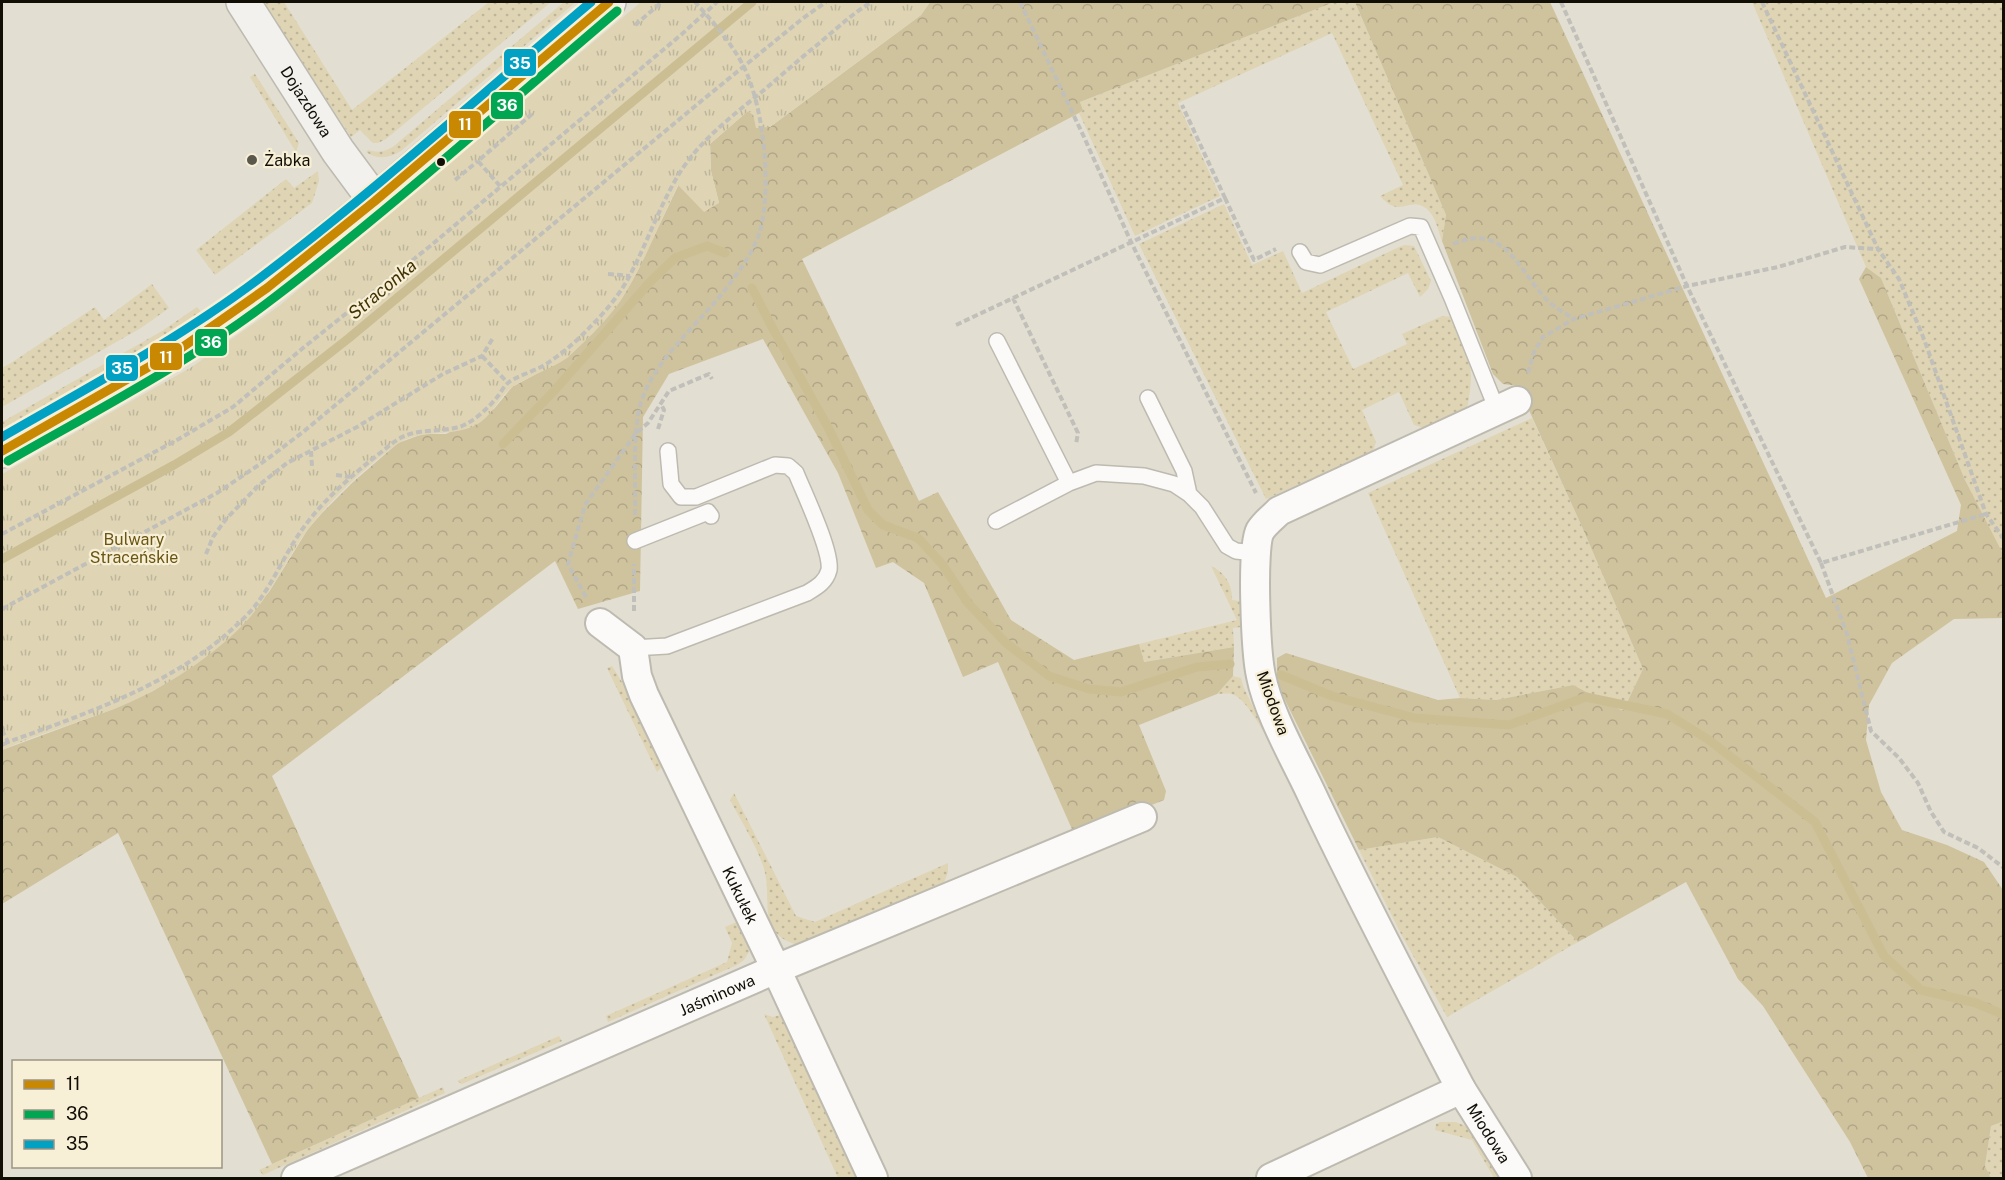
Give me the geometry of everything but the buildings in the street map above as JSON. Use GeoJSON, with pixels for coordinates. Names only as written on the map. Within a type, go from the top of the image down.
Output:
{"type":"FeatureCollection","features":[{"type":"Feature","properties":{"kind":"street","name":"Dojazdowa"},"geometry":{"type":"LineString","coordinates":[[243,2],[338,151],[375,201]]}},
{"type":"Feature","properties":{"kind":"street"},"geometry":{"type":"LineString","coordinates":[[2,451],[180,349],[267,288],[375,201],[609,2]]}},
{"type":"Feature","properties":{"kind":"street"},"geometry":{"type":"LineString","coordinates":[[1269,520],[1293,504],[1507,405]]}},
{"type":"Feature","properties":{"kind":"street","name":"Miodowa"},"geometry":{"type":"LineString","coordinates":[[1269,520],[1260,530],[1255,553],[1258,657],[1265,691],[1339,854],[1382,939],[1461,1089],[1516,1179]]}},
{"type":"Feature","properties":{"kind":"street"},"geometry":{"type":"LineString","coordinates":[[600,623],[633,648]]}},
{"type":"Feature","properties":{"kind":"street","name":"Kukułek"},"geometry":{"type":"LineString","coordinates":[[633,648],[637,676],[644,695],[776,969],[873,1179]]}},
{"type":"Feature","properties":{"kind":"street","name":"Jaśminowa"},"geometry":{"type":"LineString","coordinates":[[296,1179],[776,969],[1142,817]]}},
{"type":"Feature","properties":{"kind":"street","name":"Miodowa"},"geometry":{"type":"LineString","coordinates":[[1271,1179],[1461,1089]]}},
{"type":"Feature","properties":{"kind":"lane"},"geometry":{"type":"LineString","coordinates":[[1300,252],[1306,262],[1320,265],[1410,226],[1421,226],[1507,405]]}},
{"type":"Feature","properties":{"kind":"lane"},"geometry":{"type":"LineString","coordinates":[[997,341],[1069,483]]}},
{"type":"Feature","properties":{"kind":"lane"},"geometry":{"type":"LineString","coordinates":[[1148,398],[1184,471],[1189,494]]}},
{"type":"Feature","properties":{"kind":"lane"},"geometry":{"type":"LineString","coordinates":[[633,648],[667,646],[807,593],[823,583],[829,570],[828,555],[796,473],[788,466],[775,465],[696,497],[681,497],[671,484],[668,451]]}},
{"type":"Feature","properties":{"kind":"lane"},"geometry":{"type":"LineString","coordinates":[[996,521],[1069,483],[1096,473],[1144,476],[1174,484],[1189,494],[1202,507],[1227,546],[1236,551],[1255,553]]}},
{"type":"Feature","properties":{"kind":"lane"},"geometry":{"type":"LineString","coordinates":[[635,541],[708,512],[711,516]]}},
{"type":"Feature","properties":{"kind":"path"},"geometry":{"type":"LineString","coordinates":[[627,32],[662,2]]}},
{"type":"Feature","properties":{"kind":"path"},"geometry":{"type":"LineString","coordinates":[[633,648],[636,433],[641,401],[651,378],[727,287],[746,260],[759,232],[765,198],[766,179],[760,119],[744,66],[729,41],[695,2]]}},
{"type":"Feature","properties":{"kind":"path"},"geometry":{"type":"LineString","coordinates":[[2,534],[177,440],[232,407],[429,247],[717,2]]}},
{"type":"Feature","properties":{"kind":"path"},"geometry":{"type":"LineString","coordinates":[[2,609],[217,493],[266,460],[303,432],[744,66],[826,2]]}},
{"type":"Feature","properties":{"kind":"path"},"geometry":{"type":"LineString","coordinates":[[2,745],[113,703],[152,685],[189,662],[248,614],[266,589],[303,527],[351,477],[397,439],[409,433],[447,429],[474,420],[490,406],[508,383],[564,352],[592,326],[630,276],[653,223],[685,164],[715,130],[872,2]]}},
{"type":"Feature","properties":{"kind":"path"},"geometry":{"type":"LineString","coordinates":[[1020,2],[1131,242],[1269,520]]}},
{"type":"Feature","properties":{"kind":"path"},"geometry":{"type":"LineString","coordinates":[[1560,2],[1687,286],[1821,564],[1847,634],[1871,731],[1899,758],[1918,783],[1931,812],[1944,832],[1978,848],[2004,868]]}},
{"type":"Feature","properties":{"kind":"path"},"geometry":{"type":"LineString","coordinates":[[1762,2],[1878,249],[1899,279],[1924,339],[1986,514],[2004,539]]}},
{"type":"Feature","properties":{"kind":"path"},"geometry":{"type":"LineString","coordinates":[[1182,105],[1254,260],[1285,245]]}},
{"type":"Feature","properties":{"kind":"path"},"geometry":{"type":"LineString","coordinates":[[500,186],[478,161],[539,108]]}},
{"type":"Feature","properties":{"kind":"path"},"geometry":{"type":"LineString","coordinates":[[956,325],[1225,198]]}},
{"type":"Feature","properties":{"kind":"path"},"geometry":{"type":"LineString","coordinates":[[1432,252],[1462,240],[1476,237],[1487,238],[1498,244],[1522,266],[1547,299],[1574,319]]}},
{"type":"Feature","properties":{"kind":"path"},"geometry":{"type":"LineString","coordinates":[[1507,405],[1527,388],[1529,367],[1543,336],[1574,319],[1687,286],[1778,267],[1845,247],[1878,249]]}},
{"type":"Feature","properties":{"kind":"path"},"geometry":{"type":"LineString","coordinates":[[608,274],[630,276]]}},
{"type":"Feature","properties":{"kind":"path"},"geometry":{"type":"LineString","coordinates":[[1013,298],[1078,433],[1069,483]]}},
{"type":"Feature","properties":{"kind":"path"},"geometry":{"type":"LineString","coordinates":[[206,554],[213,537],[226,519],[258,486],[287,463],[357,427],[443,374],[482,356],[493,338]]}},
{"type":"Feature","properties":{"kind":"path"},"geometry":{"type":"LineString","coordinates":[[482,356],[508,383]]}},
{"type":"Feature","properties":{"kind":"path"},"geometry":{"type":"LineString","coordinates":[[600,623],[567,564],[585,505],[636,433],[648,423],[669,391],[709,374],[712,379]]}},
{"type":"Feature","properties":{"kind":"path"},"geometry":{"type":"LineString","coordinates":[[310,451],[312,467]]}},
{"type":"Feature","properties":{"kind":"path"},"geometry":{"type":"LineString","coordinates":[[336,475],[351,477]]}},
{"type":"Feature","properties":{"kind":"path"},"geometry":{"type":"LineString","coordinates":[[1821,564],[1986,514]]}},
{"type":"Feature","properties":{"kind":"path"},"geometry":{"type":"LineString","coordinates":[[2,730],[8,742]]}},
{"type":"Feature","properties":{"kind":"green space"},"geometry":{"type":"Polygon","coordinates":[[[263,2],[284,2],[352,110],[489,2],[551,2],[386,139],[373,143],[360,130],[351,137],[263,2]]]}},
{"type":"Feature","properties":{"kind":"green space"},"geometry":{"type":"Polygon","coordinates":[[[564,2],[576,2],[401,151],[384,157],[366,152],[368,150],[388,150],[394,146],[564,2]]]}},
{"type":"Feature","properties":{"kind":"green space","name":"Bulwary Straceńskie"},"geometry":{"type":"Polygon","coordinates":[[[641,2],[930,2],[921,15],[770,127],[756,128],[753,114],[748,111],[710,144],[711,171],[719,203],[704,212],[678,185],[629,287],[613,311],[594,332],[567,358],[514,386],[487,417],[476,425],[466,429],[405,440],[373,463],[318,516],[251,616],[205,658],[169,682],[132,701],[2,750],[2,474],[190,368],[279,306],[641,2]]]}},
{"type":"Feature","properties":{"kind":"green space"},"geometry":{"type":"Polygon","coordinates":[[[930,2],[1334,2],[1080,102],[1083,110],[1079,113],[802,259],[919,501],[938,492],[1011,620],[1074,660],[1139,644],[1144,662],[1234,647],[1233,676],[1217,694],[1139,725],[1166,791],[1164,800],[1075,836],[998,662],[963,677],[924,583],[893,562],[876,568],[838,473],[763,339],[669,374],[643,417],[640,591],[578,609],[555,561],[272,776],[419,1098],[272,1164],[118,833],[2,904],[2,750],[116,708],[153,691],[191,667],[225,641],[269,592],[308,529],[353,482],[398,443],[423,434],[446,434],[494,409],[512,387],[568,357],[594,332],[620,301],[636,274],[679,184],[719,203],[711,171],[710,144],[748,111],[770,127],[921,15],[930,2]]]}},
{"type":"Feature","properties":{"kind":"green space"},"geometry":{"type":"Polygon","coordinates":[[[1334,2],[1355,2],[1446,215],[1442,241],[1436,222],[1424,207],[1413,204],[1393,206],[1380,196],[1403,185],[1332,33],[1178,103],[1220,196],[1135,236],[1079,113],[1083,110],[1080,102],[1334,2]]]}},
{"type":"Feature","properties":{"kind":"green space"},"geometry":{"type":"Polygon","coordinates":[[[1355,2],[1550,2],[1826,598],[1957,531],[1961,505],[1859,279],[1866,267],[1881,278],[1965,480],[2004,557],[2003,618],[1954,619],[1892,663],[1869,705],[1866,740],[1881,792],[1902,830],[1947,845],[1984,862],[2003,890],[2004,1121],[1991,1126],[1985,1166],[1991,1178],[1868,1178],[1850,1142],[1763,1006],[1738,979],[1686,882],[1578,942],[1517,877],[1438,837],[1359,850],[1282,694],[1277,678],[1277,658],[1286,653],[1438,700],[1460,698],[1496,700],[1573,685],[1623,711],[1643,669],[1518,386],[1503,384],[1493,374],[1442,241],[1446,215],[1355,2]]]}},
{"type":"Feature","properties":{"kind":"green space"},"geometry":{"type":"Polygon","coordinates":[[[1752,2],[2003,2],[2003,557],[1965,480],[1881,278],[1866,267],[1752,2]]]}},
{"type":"Feature","properties":{"kind":"green space"},"geometry":{"type":"Polygon","coordinates":[[[255,74],[299,143],[296,152],[250,77],[255,74]]]}},
{"type":"Feature","properties":{"kind":"green space"},"geometry":{"type":"Polygon","coordinates":[[[318,171],[319,181],[312,203],[215,275],[196,250],[286,179],[294,188],[318,171]]]}},
{"type":"Feature","properties":{"kind":"green space"},"geometry":{"type":"Polygon","coordinates":[[[1224,204],[1252,265],[1283,251],[1302,293],[1399,247],[1414,246],[1431,281],[1428,289],[1420,297],[1408,273],[1326,312],[1353,369],[1407,344],[1402,334],[1442,316],[1452,317],[1465,346],[1471,369],[1467,409],[1424,428],[1414,425],[1399,392],[1362,410],[1376,442],[1373,451],[1266,499],[1139,244],[1224,204]]]}},
{"type":"Feature","properties":{"kind":"green space"},"geometry":{"type":"Polygon","coordinates":[[[152,284],[169,308],[141,328],[2,407],[2,368],[95,307],[104,320],[152,284]]]}},
{"type":"Feature","properties":{"kind":"green space"},"geometry":{"type":"Polygon","coordinates":[[[197,307],[204,315],[170,339],[2,434],[2,422],[162,331],[197,307]]]}},
{"type":"Feature","properties":{"kind":"green space"},"geometry":{"type":"Polygon","coordinates":[[[1532,418],[1643,669],[1623,711],[1573,685],[1496,700],[1460,698],[1368,493],[1532,418]]]}},
{"type":"Feature","properties":{"kind":"green space"},"geometry":{"type":"Polygon","coordinates":[[[1211,566],[1227,580],[1232,600],[1240,601],[1241,627],[1233,628],[1234,647],[1143,662],[1139,644],[1237,620],[1211,566]]]}},
{"type":"Feature","properties":{"kind":"green space"},"geometry":{"type":"Polygon","coordinates":[[[612,666],[650,727],[665,764],[657,772],[607,668],[612,666]]]}},
{"type":"Feature","properties":{"kind":"green space"},"geometry":{"type":"Polygon","coordinates":[[[1233,676],[1241,678],[1268,738],[1240,699],[1231,694],[1217,694],[1233,676]]]}},
{"type":"Feature","properties":{"kind":"green space"},"geometry":{"type":"Polygon","coordinates":[[[734,793],[796,916],[815,922],[948,863],[944,883],[916,900],[802,946],[786,940],[776,933],[771,923],[768,913],[766,876],[755,847],[730,800],[734,793]]]}},
{"type":"Feature","properties":{"kind":"green space"},"geometry":{"type":"Polygon","coordinates":[[[1438,837],[1517,877],[1578,942],[1447,1017],[1400,932],[1359,850],[1438,837]]]}},
{"type":"Feature","properties":{"kind":"green space"},"geometry":{"type":"Polygon","coordinates":[[[739,921],[749,952],[744,960],[608,1022],[606,1016],[727,962],[732,943],[725,927],[739,921]]]}},
{"type":"Feature","properties":{"kind":"green space"},"geometry":{"type":"Polygon","coordinates":[[[764,1014],[773,1017],[784,1014],[857,1178],[838,1178],[764,1014]]]}},
{"type":"Feature","properties":{"kind":"green space"},"geometry":{"type":"Polygon","coordinates":[[[559,1036],[562,1041],[462,1084],[457,1081],[559,1036]]]}},
{"type":"Feature","properties":{"kind":"green space"},"geometry":{"type":"Polygon","coordinates":[[[443,1087],[445,1093],[263,1175],[259,1170],[443,1087]]]}},
{"type":"Feature","properties":{"kind":"green space"},"geometry":{"type":"Polygon","coordinates":[[[2003,1121],[2003,1178],[1991,1178],[1985,1166],[1991,1126],[2003,1121]]]}},
{"type":"Feature","properties":{"kind":"green space"},"geometry":{"type":"Polygon","coordinates":[[[1456,1122],[1470,1128],[1504,1178],[1494,1178],[1472,1140],[1435,1130],[1436,1124],[1456,1122]]]}},
{"type":"Feature","properties":{"kind":"waterway","name":"Straconka"},"geometry":{"type":"LineString","coordinates":[[2,559],[174,465],[229,432],[349,338],[752,2]]}},
{"type":"Feature","properties":{"kind":"waterway"},"geometry":{"type":"LineString","coordinates":[[503,444],[554,391],[650,282],[675,258],[707,246],[725,253]]}},
{"type":"Feature","properties":{"kind":"waterway"},"geometry":{"type":"LineString","coordinates":[[752,288],[829,429],[868,510],[883,525],[918,538],[942,564],[968,603],[1006,643],[1049,676],[1089,689],[1121,692],[1197,667],[1230,664]]}},
{"type":"Feature","properties":{"kind":"waterway"},"geometry":{"type":"LineString","coordinates":[[1281,675],[1332,696],[1415,718],[1509,725],[1586,697],[1667,714],[1709,740],[1815,822],[1884,956],[1921,990],[1976,1003],[2004,1015]]}},
{"type":"Feature","properties":{"kind":"transit line","name":"35"},"geometry":{"type":"LineString","coordinates":[[2,437],[166,342],[260,278],[387,177],[591,2]]}},
{"type":"Feature","properties":{"kind":"transit line","name":"11"},"geometry":{"type":"LineString","coordinates":[[2,451],[180,349],[267,288],[375,201],[609,2]]}},
{"type":"Feature","properties":{"kind":"transit line","name":"36"},"geometry":{"type":"LineString","coordinates":[[8,461],[178,363],[275,297],[405,192],[617,11]]}},
{"type":"Feature","properties":{"kind":"place","name":"Żabka"},"geometry":{"type":"Point","coordinates":[252,160]}}]}
